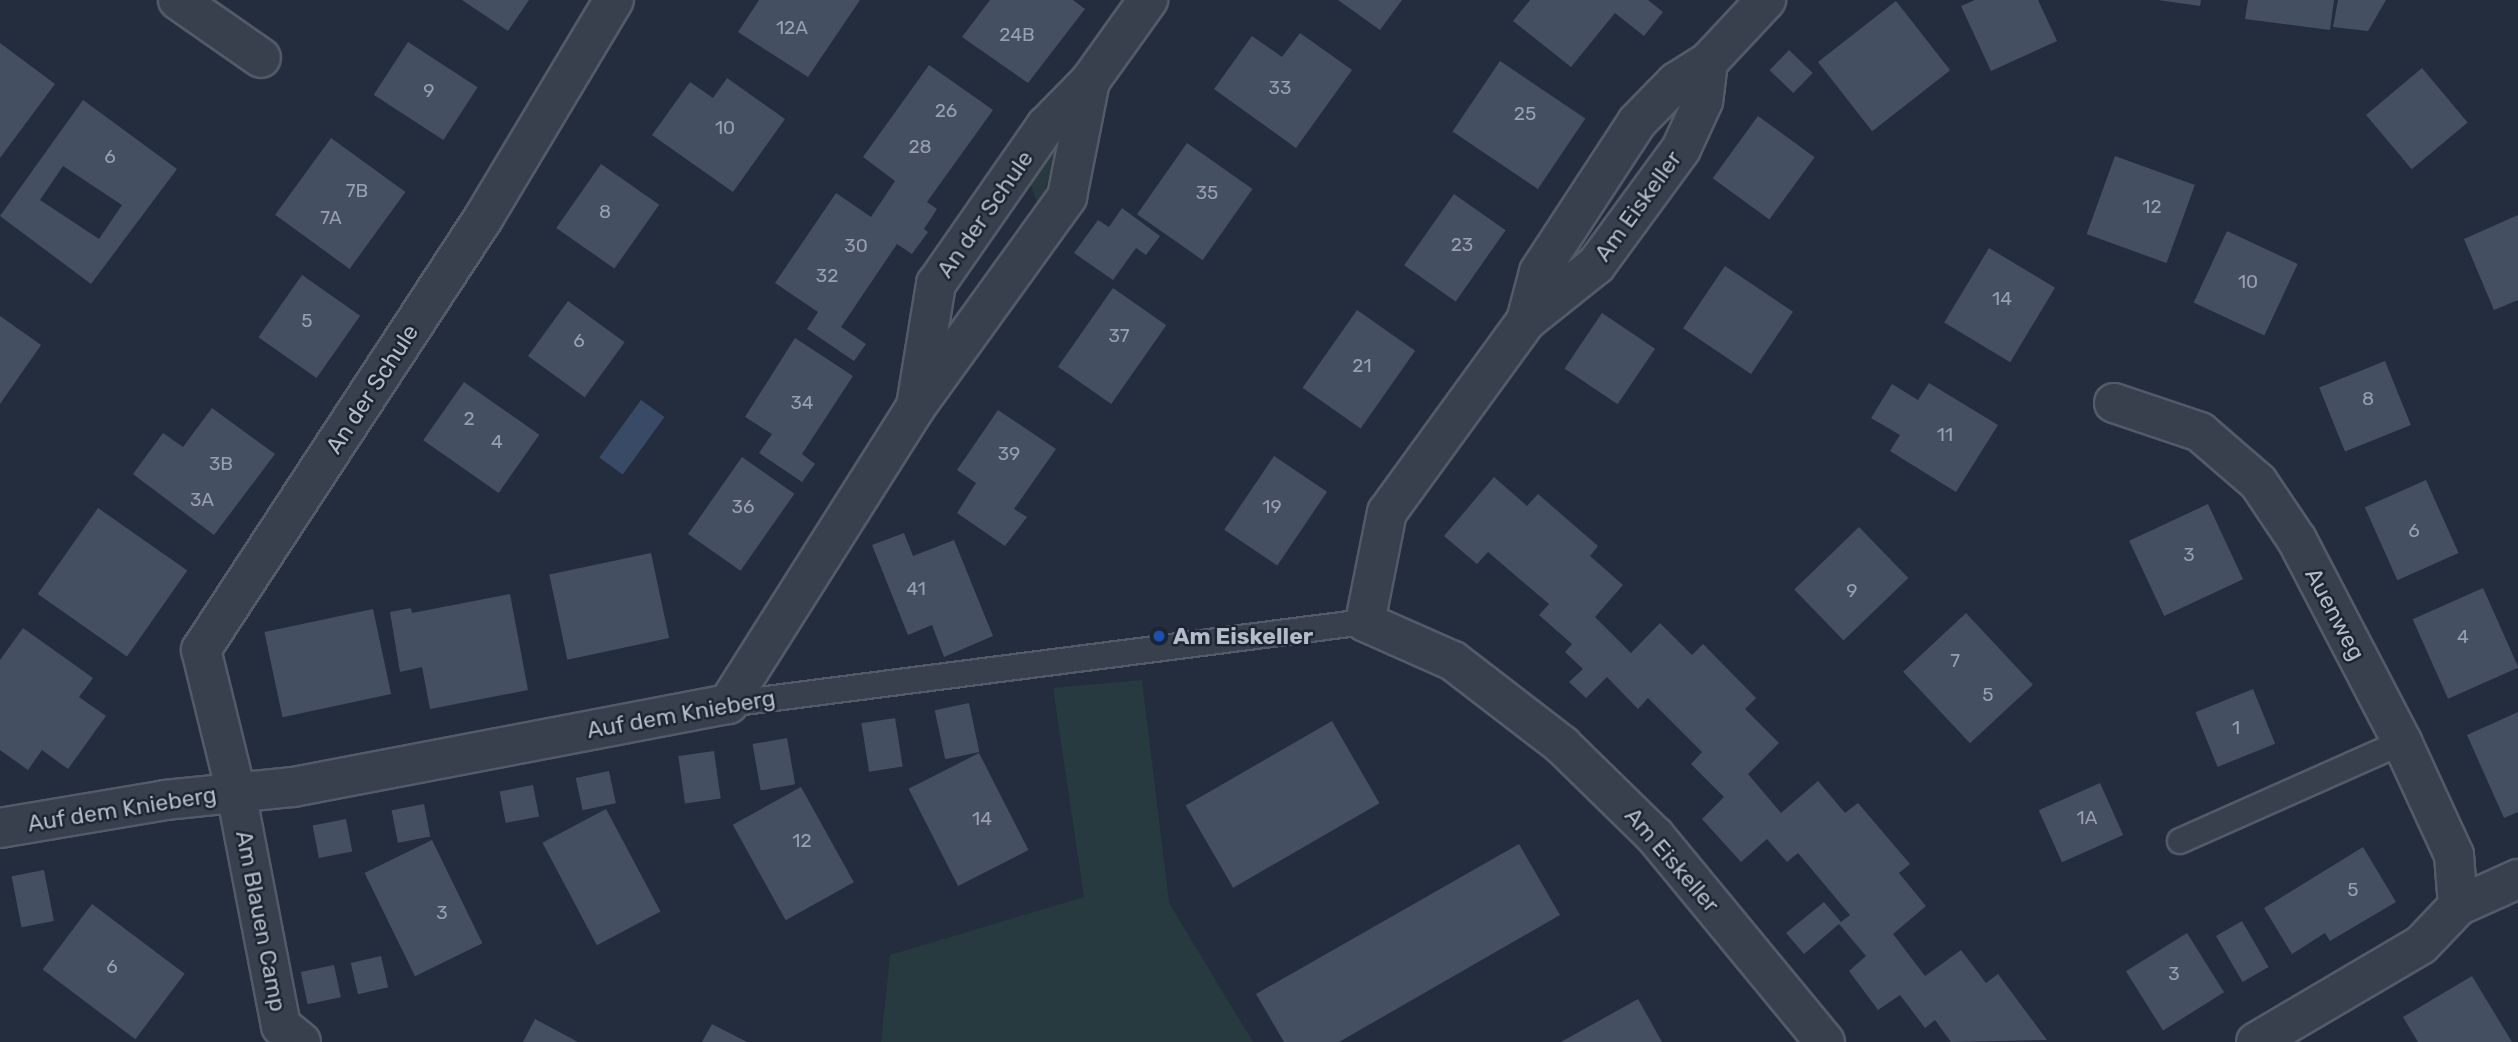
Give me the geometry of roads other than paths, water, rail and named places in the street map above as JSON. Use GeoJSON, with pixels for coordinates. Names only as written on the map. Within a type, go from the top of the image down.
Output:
{"type":"FeatureCollection","features":[{"type":"Feature","properties":{"kind":"street"},"geometry":{"type":"LineString","coordinates":[[178,0],[261,58]]}},
{"type":"Feature","properties":{"kind":"street","name":"An der Schule"},"geometry":{"type":"LineString","coordinates":[[236,792],[201,650],[484,217],[614,0]]}},
{"type":"Feature","properties":{"kind":"street","name":"An der Schule"},"geometry":{"type":"LineString","coordinates":[[915,408],[936,284],[1045,126],[1090,81],[1148,0]]}},
{"type":"Feature","properties":{"kind":"street","name":"Am Eiskeller"},"geometry":{"type":"LineString","coordinates":[[1526,321],[1539,272],[1637,122],[1676,82],[1708,62],[1766,0]]}},
{"type":"Feature","properties":{"kind":"street","name":"Am Eiskeller"},"geometry":{"type":"LineString","coordinates":[[1708,62],[1703,101],[1681,149],[1596,265],[1526,321],[1388,512],[1365,622],[1453,661],[1562,745],[1655,836],[1825,1042]]}},
{"type":"Feature","properties":{"kind":"street","name":"An der Schule"},"geometry":{"type":"LineString","coordinates":[[728,704],[915,408],[1067,197],[1090,81]]}},
{"type":"Feature","properties":{"kind":"street","name":"Auenweg"},"geometry":{"type":"LineString","coordinates":[[2114,403],[2200,432],[2258,482],[2297,540],[2402,742],[2454,855],[2458,906]]}},
{"type":"Feature","properties":{"kind":"street","name":"Auf dem Knieberg"},"geometry":{"type":"LineString","coordinates":[[0,828],[236,792],[293,787],[728,704]]}},
{"type":"Feature","properties":{"kind":"street","name":"Am Blauen Camp"},"geometry":{"type":"LineString","coordinates":[[236,792],[281,1026],[301,1042]]}},
{"type":"Feature","properties":{"kind":"street"},"geometry":{"type":"LineString","coordinates":[[2256,1042],[2421,945],[2458,906],[2518,878]]}},
{"type":"Feature","properties":{"kind":"lane","name":"Auf dem Knieberg"},"geometry":{"type":"LineString","coordinates":[[728,704],[1365,622]]}},
{"type":"Feature","properties":{"kind":"lane"},"geometry":{"type":"LineString","coordinates":[[2180,841],[2402,742]]}},
{"type":"Feature","properties":{"kind":"water"},"geometry":{"type":"Polygon","coordinates":[[[641,400],[664,417],[623,474],[599,457],[641,400]]]}},
{"type":"Feature","properties":{"kind":"place","name":"Am Eiskeller"},"geometry":{"type":"Point","coordinates":[1159,636]}}]}
